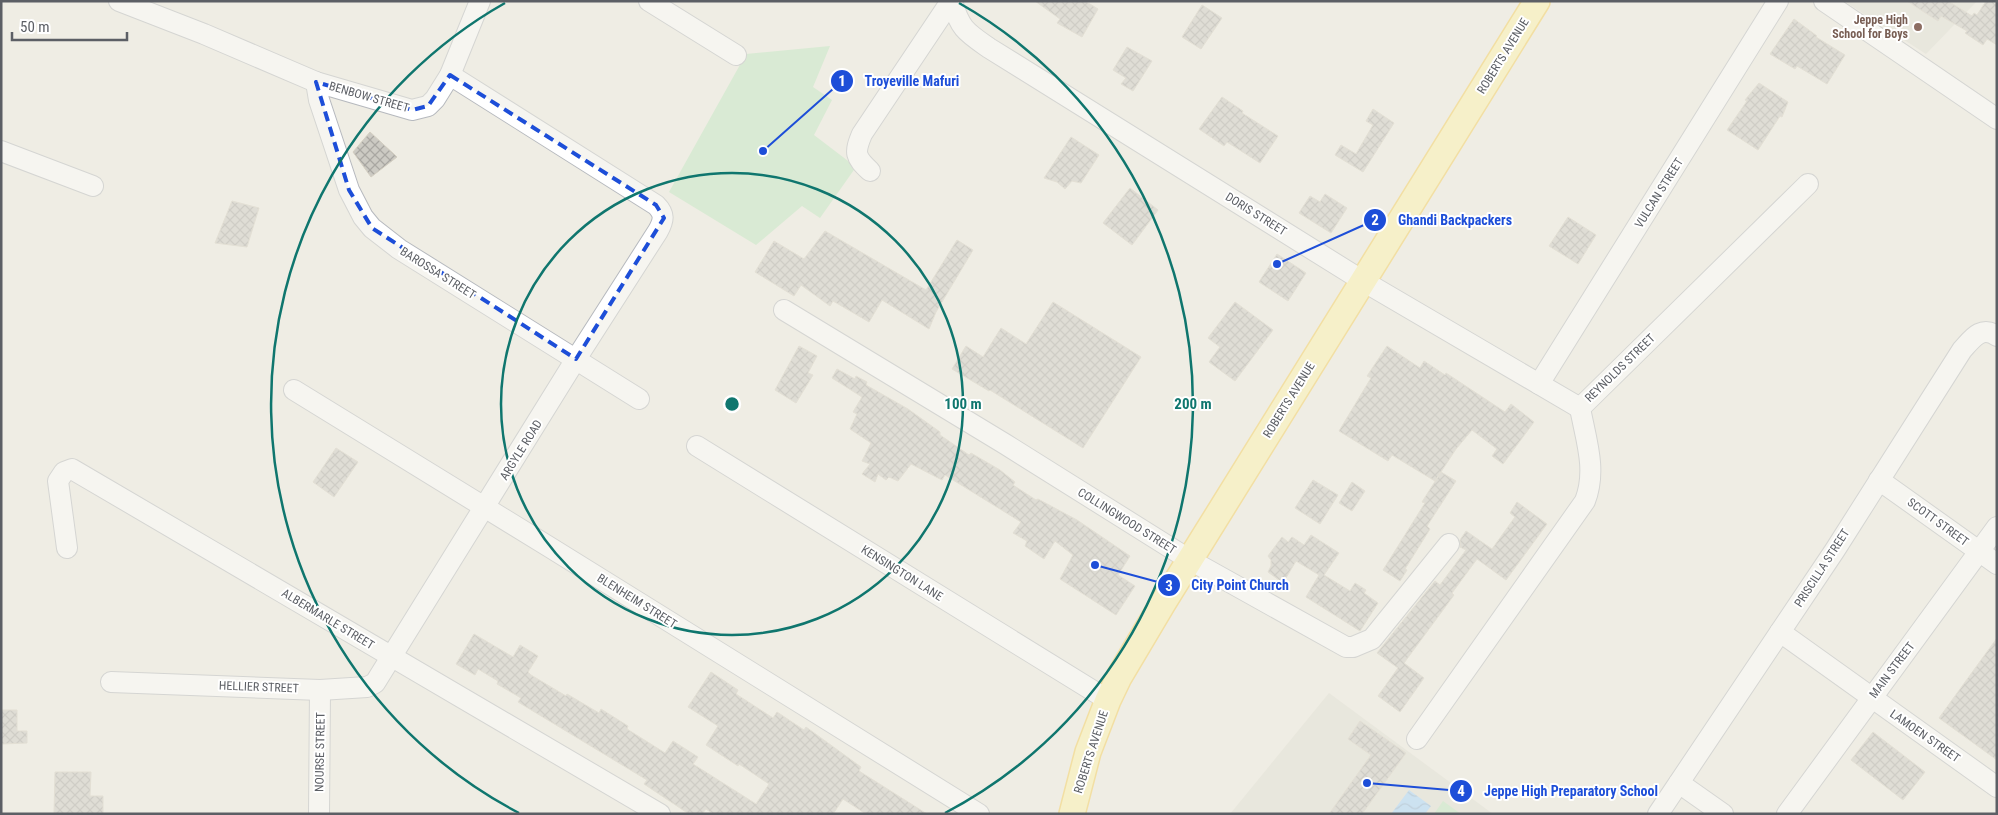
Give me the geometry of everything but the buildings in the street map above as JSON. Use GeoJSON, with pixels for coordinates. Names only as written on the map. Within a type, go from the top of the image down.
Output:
{"type":"FeatureCollection","features":[{"type":"Feature","properties":{"kind":"main road","name":"ROBERTS AVENUE"},"geometry":{"type":"LineString","coordinates":[[1072,814],[1088,752],[1119,677],[1535,2]]}},
{"type":"Feature","properties":{"kind":"street","name":"BENBOW STREET"},"geometry":{"type":"LineString","coordinates":[[119,1],[204,34],[316,82],[412,110],[428,106],[435,99],[450,75],[480,1]]}},
{"type":"Feature","properties":{"kind":"street"},"geometry":{"type":"LineString","coordinates":[[649,1],[736,56]]}},
{"type":"Feature","properties":{"kind":"street"},"geometry":{"type":"LineString","coordinates":[[870,171],[858,160],[856,150],[862,134],[952,1]]}},
{"type":"Feature","properties":{"kind":"street","name":"DORIS STREET"},"geometry":{"type":"LineString","coordinates":[[952,1],[957,19],[965,31],[989,48],[1363,281],[1580,408]]}},
{"type":"Feature","properties":{"kind":"street","name":"VULCAN STREET"},"geometry":{"type":"LineString","coordinates":[[1539,384],[1778,1]]}},
{"type":"Feature","properties":{"kind":"street"},"geometry":{"type":"LineString","coordinates":[[1824,1],[1997,119]]}},
{"type":"Feature","properties":{"kind":"street","name":"ARGYLE ROAD"},"geometry":{"type":"LineString","coordinates":[[392,656],[576,359],[658,231],[664,218],[661,210],[656,205],[450,75]]}},
{"type":"Feature","properties":{"kind":"street","name":"BAROSSA STREET"},"geometry":{"type":"LineString","coordinates":[[316,82],[319,100],[349,190],[362,217],[372,228],[400,248],[639,399]]}},
{"type":"Feature","properties":{"kind":"street"},"geometry":{"type":"LineString","coordinates":[[1,151],[93,186]]}},
{"type":"Feature","properties":{"kind":"street","name":"REYNOLDS STREET"},"geometry":{"type":"LineString","coordinates":[[1418,739],[1585,502],[1590,488],[1591,464],[1580,408],[1808,184]]}},
{"type":"Feature","properties":{"kind":"street","name":"COLLINGWOOD STREET"},"geometry":{"type":"LineString","coordinates":[[784,310],[1005,444],[1190,560],[1346,647],[1353,647],[1372,639],[1449,544]]}},
{"type":"Feature","properties":{"kind":"street","name":"PRISCILLA STREET"},"geometry":{"type":"LineString","coordinates":[[1658,814],[1780,632],[1962,350],[1976,335],[1983,331],[1994,334]]}},
{"type":"Feature","properties":{"kind":"street","name":"BLENHEIM STREET"},"geometry":{"type":"LineString","coordinates":[[294,390],[744,666],[979,814]]}},
{"type":"Feature","properties":{"kind":"street","name":"KENSINGTON LANE"},"geometry":{"type":"LineString","coordinates":[[697,446],[1108,700]]}},
{"type":"Feature","properties":{"kind":"street","name":"ALBERMARLE STREET"},"geometry":{"type":"LineString","coordinates":[[67,548],[58,481],[64,472],[72,469],[660,814]]}},
{"type":"Feature","properties":{"kind":"street","name":"SCOTT STREET"},"geometry":{"type":"LineString","coordinates":[[1879,480],[1997,564]]}},
{"type":"Feature","properties":{"kind":"street","name":"MAIN STREET"},"geometry":{"type":"LineString","coordinates":[[1787,814],[1997,528]]}},
{"type":"Feature","properties":{"kind":"street","name":"LAMOEN STREET"},"geometry":{"type":"LineString","coordinates":[[1780,632],[1997,787]]}},
{"type":"Feature","properties":{"kind":"street","name":"HELLIER STREET"},"geometry":{"type":"LineString","coordinates":[[111,682],[320,690],[358,688],[372,685],[377,681],[392,656]]}},
{"type":"Feature","properties":{"kind":"street","name":"NOURSE STREET"},"geometry":{"type":"LineString","coordinates":[[319,814],[320,690]]}},
{"type":"Feature","properties":{"kind":"street"},"geometry":{"type":"LineString","coordinates":[[1679,783],[1723,814]]}},
{"type":"Feature","properties":{"kind":"highlighted area"},"geometry":{"type":"Polygon","coordinates":[[[450,75],[656,205],[664,218],[576,359],[372,228],[349,190],[316,82],[412,110],[428,106],[450,75]]]}},
{"type":"Feature","properties":{"kind":"shaded area","name":"Jeppe High School for Boys"},"geometry":{"type":"Polygon","coordinates":[[[1844,1],[1977,1],[1926,54],[1844,1]]]}},
{"type":"Feature","properties":{"kind":"shaded area"},"geometry":{"type":"Polygon","coordinates":[[[1329,693],[1493,814],[1230,814],[1329,693]]]}},
{"type":"Feature","properties":{"kind":"green space"},"geometry":{"type":"Polygon","coordinates":[[[830,46],[813,87],[832,100],[814,135],[856,167],[820,218],[802,206],[756,245],[669,192],[746,54],[830,46]]]}},
{"type":"Feature","properties":{"kind":"green space"},"geometry":{"type":"Polygon","coordinates":[[[1443,801],[1461,814],[1434,814],[1443,801]]]}},
{"type":"Feature","properties":{"kind":"water"},"geometry":{"type":"Polygon","coordinates":[[[1409,790],[1431,806],[1425,814],[1391,814],[1409,790]]]}},
{"type":"Feature","properties":{"kind":"place","name":"Jeppe High School for Boys"},"geometry":{"type":"Point","coordinates":[1918,27]}},
{"type":"Feature","properties":{"kind":"place","name":"Troyeville Mafuri"},"geometry":{"type":"Point","coordinates":[763,151]}},
{"type":"Feature","properties":{"kind":"place","name":"Ghandi Backpackers"},"geometry":{"type":"Point","coordinates":[1277,264]}},
{"type":"Feature","properties":{"kind":"place","name":"City Point Church"},"geometry":{"type":"Point","coordinates":[1095,565]}},
{"type":"Feature","properties":{"kind":"place","name":"Jeppe High Preparatory School"},"geometry":{"type":"Point","coordinates":[1367,783]}}]}
